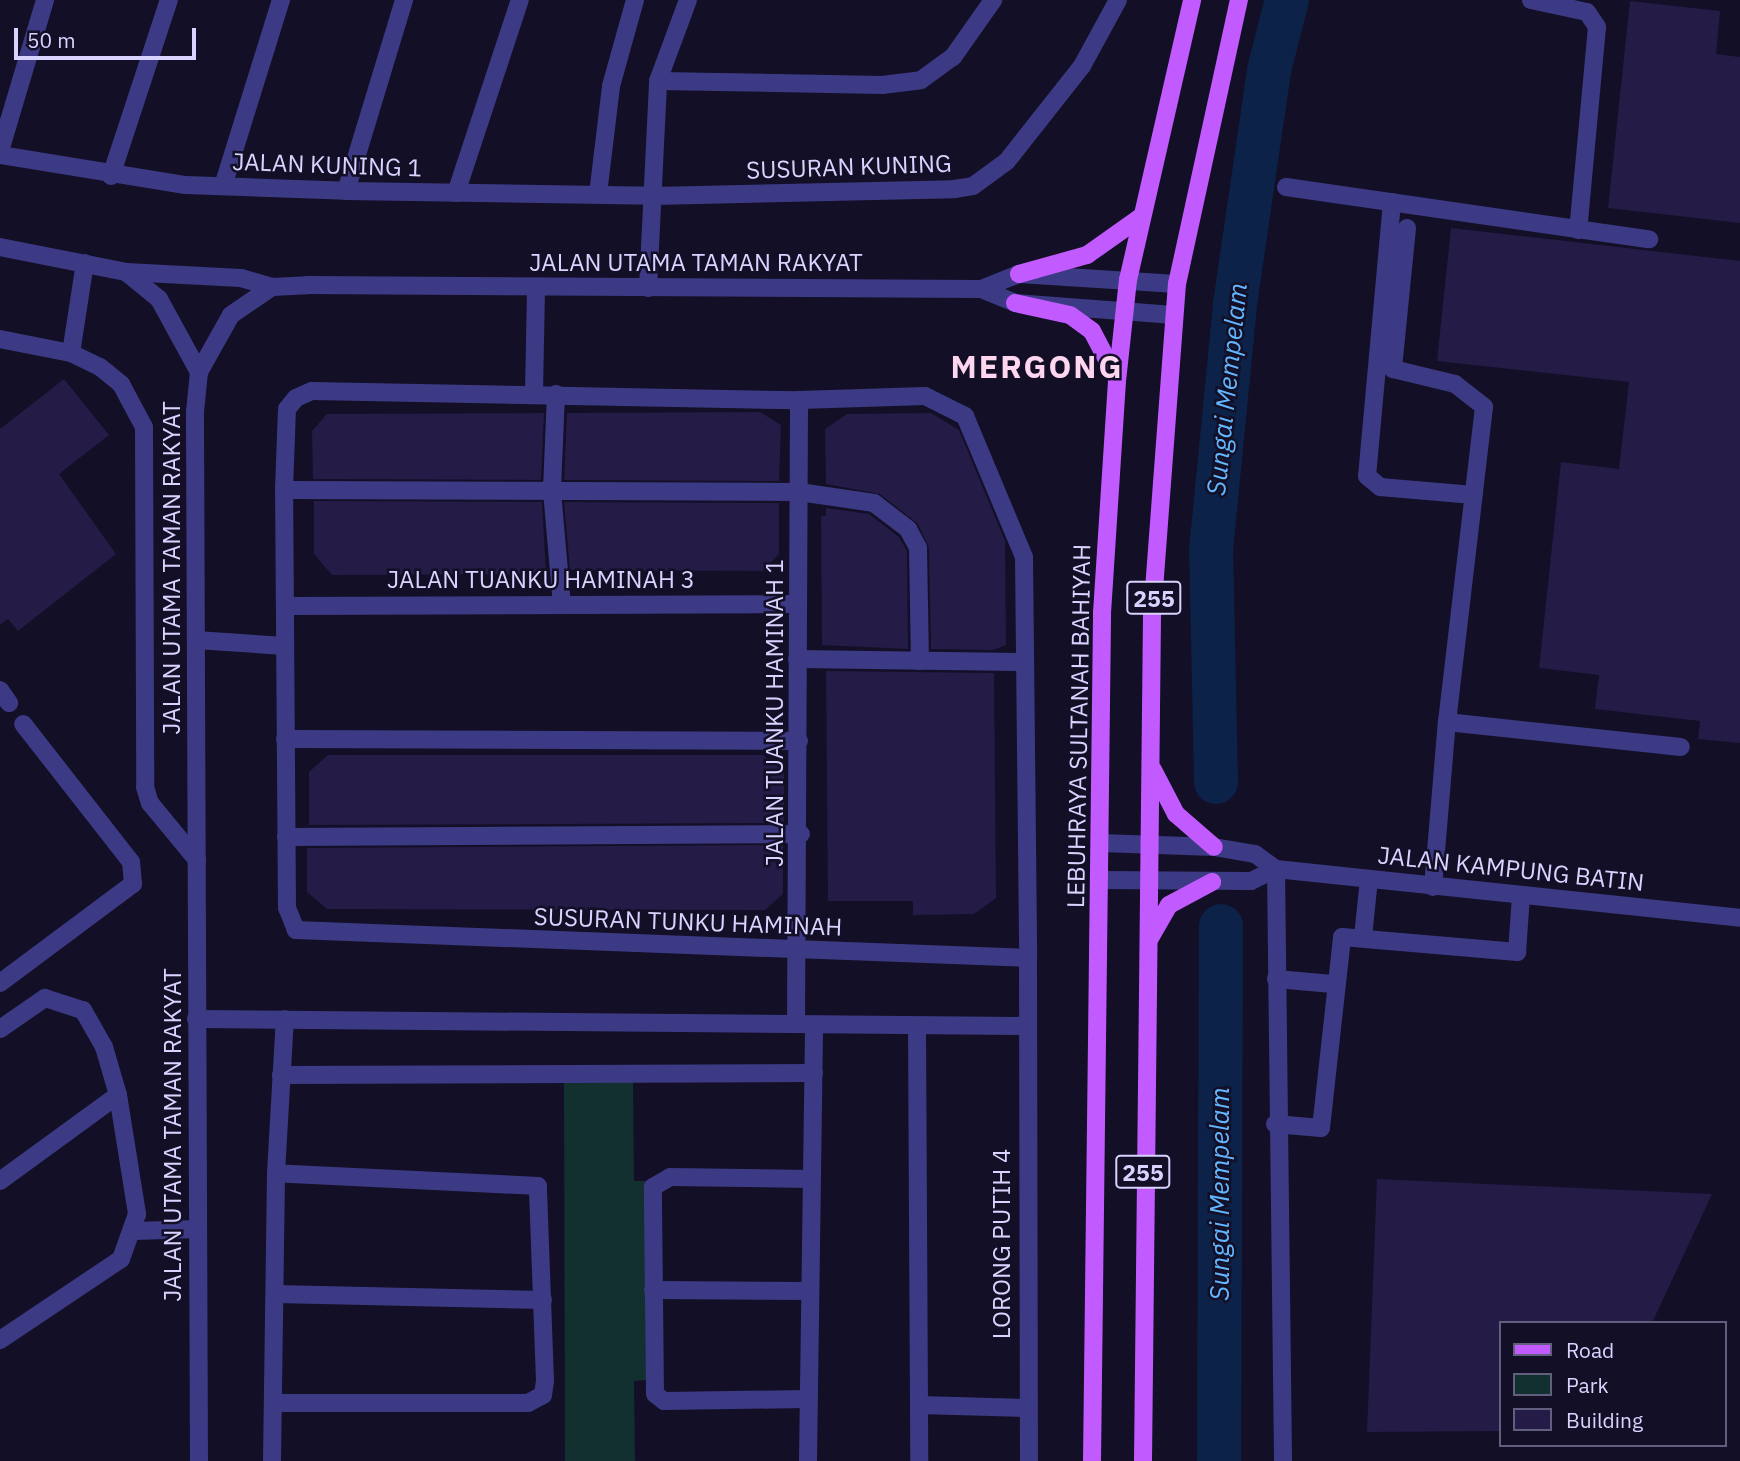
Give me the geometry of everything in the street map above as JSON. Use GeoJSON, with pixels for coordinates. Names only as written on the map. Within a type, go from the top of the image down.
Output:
{"type":"FeatureCollection","features":[{"type":"Feature","properties":{"kind":"main road","name":"LEBUHRAYA SULTANAH BAHIYAH"},"geometry":{"type":"LineString","coordinates":[[1092,1461],[1102,613],[1117,381],[1129,280],[1192,0]]}},
{"type":"Feature","properties":{"kind":"main road","name":"255"},"geometry":{"type":"LineString","coordinates":[[1143,1461],[1152,616],[1177,284],[1239,0]]}},
{"type":"Feature","properties":{"kind":"main road"},"geometry":{"type":"LineString","coordinates":[[1019,274],[1087,255],[1142,216]]}},
{"type":"Feature","properties":{"kind":"main road"},"geometry":{"type":"LineString","coordinates":[[1015,303],[1070,315],[1092,331],[1117,381]]}},
{"type":"Feature","properties":{"kind":"main road"},"geometry":{"type":"LineString","coordinates":[[1150,760],[1176,814],[1214,848]]}},
{"type":"Feature","properties":{"kind":"main road"},"geometry":{"type":"LineString","coordinates":[[1147,953],[1153,927],[1169,905],[1212,882]]}},
{"type":"Feature","properties":{"kind":"street"},"geometry":{"type":"LineString","coordinates":[[0,153],[45,0]]}},
{"type":"Feature","properties":{"kind":"street"},"geometry":{"type":"LineString","coordinates":[[111,176],[169,0]]}},
{"type":"Feature","properties":{"kind":"street"},"geometry":{"type":"LineString","coordinates":[[223,186],[281,0]]}},
{"type":"Feature","properties":{"kind":"street"},"geometry":{"type":"LineString","coordinates":[[346,191],[404,0]]}},
{"type":"Feature","properties":{"kind":"street"},"geometry":{"type":"LineString","coordinates":[[456,193],[520,0]]}},
{"type":"Feature","properties":{"kind":"street"},"geometry":{"type":"LineString","coordinates":[[598,194],[614,72],[635,0]]}},
{"type":"Feature","properties":{"kind":"street"},"geometry":{"type":"LineString","coordinates":[[648,288],[658,81],[688,0]]}},
{"type":"Feature","properties":{"kind":"street"},"geometry":{"type":"LineString","coordinates":[[658,81],[881,85],[921,80],[953,57],[993,0]]}},
{"type":"Feature","properties":{"kind":"street","name":"SUSURAN KUNING"},"geometry":{"type":"LineString","coordinates":[[654,196],[973,186],[1007,161],[1082,66],[1118,0]]}},
{"type":"Feature","properties":{"kind":"street"},"geometry":{"type":"LineString","coordinates":[[1531,0],[1587,12],[1597,27],[1578,230]]}},
{"type":"Feature","properties":{"kind":"street","name":"JALAN KUNING 1"},"geometry":{"type":"LineString","coordinates":[[0,153],[111,176],[223,186],[346,191],[654,196]]}},
{"type":"Feature","properties":{"kind":"street"},"geometry":{"type":"LineString","coordinates":[[1286,187],[1649,239]]}},
{"type":"Feature","properties":{"kind":"street"},"geometry":{"type":"LineString","coordinates":[[1392,202],[1367,476],[1380,487],[1474,495]]}},
{"type":"Feature","properties":{"kind":"street"},"geometry":{"type":"LineString","coordinates":[[1407,228],[1393,369],[1477,396],[1484,407],[1447,722],[1433,887]]}},
{"type":"Feature","properties":{"kind":"street"},"geometry":{"type":"LineString","coordinates":[[0,247],[126,272],[241,278],[272,288]]}},
{"type":"Feature","properties":{"kind":"street"},"geometry":{"type":"LineString","coordinates":[[71,353],[85,263]]}},
{"type":"Feature","properties":{"kind":"street"},"geometry":{"type":"LineString","coordinates":[[126,272],[159,299],[199,372]]}},
{"type":"Feature","properties":{"kind":"street","name":"JALAN UTAMA TAMAN RAKYAT"},"geometry":{"type":"LineString","coordinates":[[199,1461],[196,640],[199,372],[231,315],[272,288],[981,289],[1019,274],[1177,284]]}},
{"type":"Feature","properties":{"kind":"street"},"geometry":{"type":"LineString","coordinates":[[536,287],[534,393],[799,400],[925,396],[949,404],[965,416],[1016,530],[1024,557],[1028,958]]}},
{"type":"Feature","properties":{"kind":"street","name":"JALAN UTAMA TAMAN RAKYAT"},"geometry":{"type":"LineString","coordinates":[[981,289],[1015,303],[1174,315]]}},
{"type":"Feature","properties":{"kind":"street"},"geometry":{"type":"LineString","coordinates":[[0,339],[71,353],[121,384],[144,427],[145,787],[150,803],[197,860]]}},
{"type":"Feature","properties":{"kind":"street","name":"SUSURAN TUNKU HAMINAH"},"geometry":{"type":"LineString","coordinates":[[534,393],[312,391],[287,409],[284,490],[286,908],[296,930],[1028,958]]}},
{"type":"Feature","properties":{"kind":"street"},"geometry":{"type":"LineString","coordinates":[[556,394],[552,491],[562,605]]}},
{"type":"Feature","properties":{"kind":"street","name":"JALAN TUANKU HAMINAH 1"},"geometry":{"type":"LineString","coordinates":[[799,400],[799,950],[805,1025],[814,1073],[807,1292],[808,1461]]}},
{"type":"Feature","properties":{"kind":"street"},"geometry":{"type":"LineString","coordinates":[[284,490],[799,492],[874,503],[908,529],[918,548],[920,661]]}},
{"type":"Feature","properties":{"kind":"street","name":"JALAN TUANKU HAMINAH 3"},"geometry":{"type":"LineString","coordinates":[[286,606],[797,604]]}},
{"type":"Feature","properties":{"kind":"street"},"geometry":{"type":"LineString","coordinates":[[196,640],[285,646]]}},
{"type":"Feature","properties":{"kind":"street"},"geometry":{"type":"LineString","coordinates":[[797,659],[1026,662]]}},
{"type":"Feature","properties":{"kind":"street"},"geometry":{"type":"LineString","coordinates":[[1447,722],[1681,747]]}},
{"type":"Feature","properties":{"kind":"street"},"geometry":{"type":"LineString","coordinates":[[0,982],[133,884],[131,862],[23,724]]}},
{"type":"Feature","properties":{"kind":"street"},"geometry":{"type":"LineString","coordinates":[[285,739],[799,741]]}},
{"type":"Feature","properties":{"kind":"street"},"geometry":{"type":"LineString","coordinates":[[286,837],[801,834]]}},
{"type":"Feature","properties":{"kind":"street","name":"JALAN KAMPUNG BATIN"},"geometry":{"type":"LineString","coordinates":[[1101,843],[1214,848],[1255,855],[1276,869],[1521,897],[1740,918]]}},
{"type":"Feature","properties":{"kind":"street"},"geometry":{"type":"LineString","coordinates":[[1276,869],[1275,1124],[1283,1461]]}},
{"type":"Feature","properties":{"kind":"street","name":"JALAN KAMPUNG BATIN"},"geometry":{"type":"LineString","coordinates":[[1100,880],[1251,881],[1276,869]]}},
{"type":"Feature","properties":{"kind":"street"},"geometry":{"type":"LineString","coordinates":[[1363,937],[1369,879]]}},
{"type":"Feature","properties":{"kind":"street"},"geometry":{"type":"LineString","coordinates":[[1275,1124],[1321,1128],[1334,984],[1342,937],[1517,951],[1521,897]]}},
{"type":"Feature","properties":{"kind":"street","name":"LORONG PUTIH 4"},"geometry":{"type":"LineString","coordinates":[[1028,958],[1025,1027],[1029,1461]]}},
{"type":"Feature","properties":{"kind":"street"},"geometry":{"type":"LineString","coordinates":[[1276,979],[1334,984]]}},
{"type":"Feature","properties":{"kind":"street"},"geometry":{"type":"LineString","coordinates":[[0,1029],[45,998],[83,1010],[104,1047],[118,1095],[136,1198],[134,1231],[121,1259],[0,1340]]}},
{"type":"Feature","properties":{"kind":"street"},"geometry":{"type":"LineString","coordinates":[[197,1019],[1025,1027]]}},
{"type":"Feature","properties":{"kind":"street"},"geometry":{"type":"LineString","coordinates":[[272,1461],[276,1173],[285,1019]]}},
{"type":"Feature","properties":{"kind":"street"},"geometry":{"type":"LineString","coordinates":[[917,1026],[919,1461]]}},
{"type":"Feature","properties":{"kind":"street"},"geometry":{"type":"LineString","coordinates":[[281,1075],[814,1073]]}},
{"type":"Feature","properties":{"kind":"street"},"geometry":{"type":"LineString","coordinates":[[0,1181],[118,1095]]}},
{"type":"Feature","properties":{"kind":"street"},"geometry":{"type":"LineString","coordinates":[[273,1403],[528,1403],[543,1395],[545,1381],[542,1199],[529,1181],[276,1173]]}},
{"type":"Feature","properties":{"kind":"street"},"geometry":{"type":"LineString","coordinates":[[807,1399],[664,1401],[653,1385],[653,1187],[659,1179],[810,1179]]}},
{"type":"Feature","properties":{"kind":"street"},"geometry":{"type":"LineString","coordinates":[[134,1231],[197,1228]]}},
{"type":"Feature","properties":{"kind":"street"},"geometry":{"type":"LineString","coordinates":[[653,1290],[807,1292]]}},
{"type":"Feature","properties":{"kind":"street"},"geometry":{"type":"LineString","coordinates":[[276,1294],[543,1300]]}},
{"type":"Feature","properties":{"kind":"street"},"geometry":{"type":"LineString","coordinates":[[919,1405],[1027,1408]]}},
{"type":"Feature","properties":{"kind":"green space"},"geometry":{"type":"Polygon","coordinates":[[[564,1078],[633,1078],[634,1181],[645,1181],[646,1380],[634,1381],[635,1461],[565,1461],[564,1078]]]}},
{"type":"Feature","properties":{"kind":"building"},"geometry":{"type":"Polygon","coordinates":[[[1630,1],[1720,11],[1716,54],[1740,57],[1740,223],[1608,208],[1630,1]]]}},
{"type":"Feature","properties":{"kind":"building"},"geometry":{"type":"Polygon","coordinates":[[[1451,228],[1740,261],[1740,743],[1698,739],[1700,721],[1595,709],[1599,675],[1539,668],[1561,462],[1619,469],[1629,382],[1437,361],[1451,228]]]}},
{"type":"Feature","properties":{"kind":"building"},"geometry":{"type":"Polygon","coordinates":[[[64,379],[109,435],[59,474],[116,554],[18,631],[8,619],[0,625],[0,429],[64,379]]]}},
{"type":"Feature","properties":{"kind":"building"},"geometry":{"type":"Polygon","coordinates":[[[760,412],[781,425],[779,481],[564,480],[567,413],[760,412]]]}},
{"type":"Feature","properties":{"kind":"building"},"geometry":{"type":"Polygon","coordinates":[[[544,413],[541,480],[313,479],[312,431],[327,414],[544,413]]]}},
{"type":"Feature","properties":{"kind":"building"},"geometry":{"type":"Polygon","coordinates":[[[931,413],[959,430],[1005,541],[1006,645],[993,650],[931,649],[929,548],[918,524],[880,494],[826,484],[825,429],[847,414],[931,413]]]}},
{"type":"Feature","properties":{"kind":"building"},"geometry":{"type":"Polygon","coordinates":[[[314,501],[542,502],[546,574],[332,575],[314,554],[314,501]]]}},
{"type":"Feature","properties":{"kind":"building"},"geometry":{"type":"Polygon","coordinates":[[[564,502],[779,503],[779,554],[763,571],[570,570],[564,502]]]}},
{"type":"Feature","properties":{"kind":"building"},"geometry":{"type":"Polygon","coordinates":[[[826,508],[869,514],[899,537],[907,551],[908,649],[822,645],[821,516],[826,516],[826,508]]]}},
{"type":"Feature","properties":{"kind":"building"},"geometry":{"type":"Polygon","coordinates":[[[826,671],[994,673],[996,898],[974,914],[913,915],[913,901],[828,901],[826,671]]]}},
{"type":"Feature","properties":{"kind":"building"},"geometry":{"type":"Polygon","coordinates":[[[328,755],[763,755],[784,772],[784,823],[309,825],[309,772],[328,755]]]}},
{"type":"Feature","properties":{"kind":"building"},"geometry":{"type":"Polygon","coordinates":[[[783,845],[783,894],[765,910],[327,909],[307,892],[307,848],[783,845]]]}},
{"type":"Feature","properties":{"kind":"building"},"geometry":{"type":"Polygon","coordinates":[[[1377,1179],[1712,1194],[1653,1321],[1498,1321],[1498,1431],[1367,1432],[1377,1179]]]}},
{"type":"Feature","properties":{"kind":"waterway","name":"Sungai Mempelam"},"geometry":{"type":"LineString","coordinates":[[1216,782],[1211,550],[1235,304],[1269,70],[1287,0]]}},
{"type":"Feature","properties":{"kind":"waterway","name":"Sungai Mempelam"},"geometry":{"type":"LineString","coordinates":[[1219,1461],[1221,926]]}},
{"type":"Feature","properties":{"kind":"district","name":"MERGONG"},"geometry":{"type":"Point","coordinates":[1037,366]}}]}
